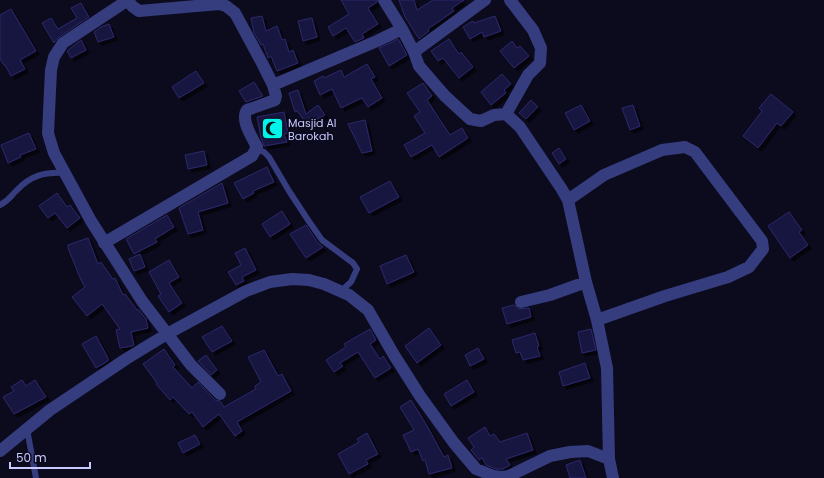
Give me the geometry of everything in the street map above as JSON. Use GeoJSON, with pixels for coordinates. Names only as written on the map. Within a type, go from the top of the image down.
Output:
{"type":"FeatureCollection","features":[{"type":"Feature","properties":{"kind":"street"},"geometry":{"type":"LineString","coordinates":[[104,243],[252,156],[256,149],[257,147],[244,119],[244,113],[246,110],[275,100],[276,96],[273,85],[239,20],[235,13],[226,6],[219,4],[139,11],[132,6],[128,0],[62,43],[54,57],[51,70],[48,133],[54,152],[91,221],[104,243],[142,301],[190,365],[220,394]]}},
{"type":"Feature","properties":{"kind":"street"},"geometry":{"type":"LineString","coordinates":[[384,0],[402,29],[414,52],[419,66],[444,96],[470,119],[481,121],[494,115],[506,114],[520,127],[568,200],[607,368],[609,459],[613,478]]}},
{"type":"Feature","properties":{"kind":"street"},"geometry":{"type":"LineString","coordinates":[[414,52],[485,0]]}},
{"type":"Feature","properties":{"kind":"street"},"geometry":{"type":"LineString","coordinates":[[506,114],[528,75],[540,63],[541,48],[533,30],[510,0]]}},
{"type":"Feature","properties":{"kind":"street"},"geometry":{"type":"LineString","coordinates":[[273,85],[402,29]]}},
{"type":"Feature","properties":{"kind":"street"},"geometry":{"type":"LineString","coordinates":[[568,200],[604,175],[662,150],[684,147],[695,152],[762,241],[763,249],[749,267],[728,277],[665,296],[597,320]]}},
{"type":"Feature","properties":{"kind":"street"},"geometry":{"type":"LineString","coordinates":[[0,451],[50,410],[120,363],[168,334],[246,291],[270,282],[292,279],[309,280],[324,284],[349,295],[368,310],[420,396],[454,443],[476,469],[487,476],[509,476],[550,456],[570,452],[588,451],[609,459]]}},
{"type":"Feature","properties":{"kind":"street"},"geometry":{"type":"LineString","coordinates":[[521,302],[550,295],[586,282]]}},
{"type":"Feature","properties":{"kind":"lane"},"geometry":{"type":"LineString","coordinates":[[256,149],[264,152],[270,158],[304,214],[322,240],[352,263],[357,269],[350,282],[341,291]]}},
{"type":"Feature","properties":{"kind":"lane"},"geometry":{"type":"LineString","coordinates":[[0,205],[8,201],[25,182],[48,172],[65,173]]}},
{"type":"Feature","properties":{"kind":"lane"},"geometry":{"type":"LineString","coordinates":[[27,429],[36,478]]}},
{"type":"Feature","properties":{"kind":"building"},"geometry":{"type":"Polygon","coordinates":[[[341,0],[377,0],[377,2],[368,8],[378,24],[362,34],[364,38],[355,42],[346,28],[333,36],[328,27],[349,14],[341,0]]]}},
{"type":"Feature","properties":{"kind":"building"},"geometry":{"type":"Polygon","coordinates":[[[399,0],[414,0],[417,10],[433,0],[464,0],[452,8],[454,11],[428,29],[429,31],[419,39],[405,17],[399,0]]]}},
{"type":"Feature","properties":{"kind":"building"},"geometry":{"type":"Polygon","coordinates":[[[81,3],[89,17],[59,37],[54,43],[42,23],[51,18],[58,29],[77,18],[71,8],[81,3]]]}},
{"type":"Feature","properties":{"kind":"building"},"geometry":{"type":"Polygon","coordinates":[[[11,9],[36,51],[20,60],[25,69],[11,76],[0,59],[0,15],[11,9]]]}},
{"type":"Feature","properties":{"kind":"building"},"geometry":{"type":"Polygon","coordinates":[[[262,16],[266,31],[277,26],[282,40],[285,39],[289,52],[293,50],[298,63],[277,71],[271,56],[268,58],[263,44],[261,45],[254,33],[251,18],[262,16]]]}},
{"type":"Feature","properties":{"kind":"building"},"geometry":{"type":"Polygon","coordinates":[[[495,16],[501,31],[484,37],[482,32],[470,39],[463,27],[473,21],[474,23],[495,16]]]}},
{"type":"Feature","properties":{"kind":"building"},"geometry":{"type":"Polygon","coordinates":[[[312,18],[317,37],[303,41],[298,21],[312,18]]]}},
{"type":"Feature","properties":{"kind":"building"},"geometry":{"type":"Polygon","coordinates":[[[109,24],[114,37],[98,42],[94,32],[109,24]]]}},
{"type":"Feature","properties":{"kind":"building"},"geometry":{"type":"Polygon","coordinates":[[[398,39],[407,55],[389,66],[379,48],[398,39]]]}},
{"type":"Feature","properties":{"kind":"building"},"geometry":{"type":"Polygon","coordinates":[[[449,39],[459,54],[461,52],[473,67],[459,78],[443,58],[438,61],[431,51],[449,39]]]}},
{"type":"Feature","properties":{"kind":"building"},"geometry":{"type":"Polygon","coordinates":[[[81,40],[86,50],[71,58],[67,51],[81,40]]]}},
{"type":"Feature","properties":{"kind":"building"},"geometry":{"type":"Polygon","coordinates":[[[512,41],[517,48],[520,46],[529,56],[514,68],[500,51],[512,41]]]}},
{"type":"Feature","properties":{"kind":"building"},"geometry":{"type":"Polygon","coordinates":[[[367,64],[375,77],[371,79],[382,98],[368,107],[362,98],[341,108],[332,89],[320,95],[314,81],[323,76],[324,78],[341,70],[344,77],[367,64]]]}},
{"type":"Feature","properties":{"kind":"building"},"geometry":{"type":"Polygon","coordinates":[[[196,71],[204,83],[179,98],[172,87],[196,71]]]}},
{"type":"Feature","properties":{"kind":"building"},"geometry":{"type":"Polygon","coordinates":[[[502,74],[511,84],[504,90],[506,93],[491,105],[481,92],[502,74]]]}},
{"type":"Feature","properties":{"kind":"building"},"geometry":{"type":"Polygon","coordinates":[[[254,82],[263,96],[246,102],[239,91],[254,82]]]}},
{"type":"Feature","properties":{"kind":"building"},"geometry":{"type":"Polygon","coordinates":[[[423,83],[432,96],[427,100],[450,135],[462,128],[468,138],[439,157],[432,145],[411,157],[404,145],[425,133],[414,116],[420,112],[407,93],[423,83]]]}},
{"type":"Feature","properties":{"kind":"building"},"geometry":{"type":"Polygon","coordinates":[[[298,90],[306,114],[318,105],[325,115],[309,123],[310,125],[308,126],[297,111],[295,112],[289,93],[298,90]]]}},
{"type":"Feature","properties":{"kind":"building"},"geometry":{"type":"Polygon","coordinates":[[[771,94],[793,112],[781,126],[777,123],[758,148],[743,136],[762,111],[759,108],[771,94]]]}},
{"type":"Feature","properties":{"kind":"building"},"geometry":{"type":"Polygon","coordinates":[[[531,100],[538,107],[526,119],[519,113],[531,100]]]}},
{"type":"Feature","properties":{"kind":"building"},"geometry":{"type":"Polygon","coordinates":[[[581,105],[590,121],[574,130],[565,113],[581,105]]]}},
{"type":"Feature","properties":{"kind":"building"},"geometry":{"type":"Polygon","coordinates":[[[633,105],[640,126],[630,130],[622,108],[633,105]]]}},
{"type":"Feature","properties":{"kind":"building","name":"Masjid Al Barokah"},"geometry":{"type":"Polygon","coordinates":[[[284,112],[288,133],[284,134],[287,142],[264,146],[257,117],[284,112]]]}},
{"type":"Feature","properties":{"kind":"building"},"geometry":{"type":"Polygon","coordinates":[[[365,120],[372,151],[362,153],[348,124],[365,120]]]}},
{"type":"Feature","properties":{"kind":"building"},"geometry":{"type":"Polygon","coordinates":[[[29,133],[36,149],[20,155],[21,157],[8,163],[1,145],[29,133]]]}},
{"type":"Feature","properties":{"kind":"building"},"geometry":{"type":"Polygon","coordinates":[[[559,148],[566,159],[559,164],[552,153],[559,148]]]}},
{"type":"Feature","properties":{"kind":"building"},"geometry":{"type":"Polygon","coordinates":[[[204,151],[207,165],[188,169],[185,155],[204,151]]]}},
{"type":"Feature","properties":{"kind":"building"},"geometry":{"type":"Polygon","coordinates":[[[267,167],[274,182],[253,191],[254,193],[243,199],[234,183],[267,167]]]}},
{"type":"Feature","properties":{"kind":"building"},"geometry":{"type":"Polygon","coordinates":[[[390,181],[399,197],[369,213],[360,197],[390,181]]]}},
{"type":"Feature","properties":{"kind":"building"},"geometry":{"type":"Polygon","coordinates":[[[222,183],[228,203],[198,212],[203,230],[188,234],[179,208],[222,183]]]}},
{"type":"Feature","properties":{"kind":"building"},"geometry":{"type":"Polygon","coordinates":[[[57,193],[67,207],[70,205],[80,218],[67,228],[55,213],[48,218],[39,206],[57,193]]]}},
{"type":"Feature","properties":{"kind":"building"},"geometry":{"type":"Polygon","coordinates":[[[282,211],[290,224],[270,237],[262,224],[282,211]]]}},
{"type":"Feature","properties":{"kind":"building"},"geometry":{"type":"Polygon","coordinates":[[[789,212],[802,230],[799,232],[808,245],[790,258],[768,226],[789,212]]]}},
{"type":"Feature","properties":{"kind":"building"},"geometry":{"type":"Polygon","coordinates":[[[167,215],[174,227],[155,239],[157,242],[134,254],[126,239],[167,215]]]}},
{"type":"Feature","properties":{"kind":"building"},"geometry":{"type":"Polygon","coordinates":[[[306,225],[318,243],[323,247],[306,258],[290,234],[306,225]]]}},
{"type":"Feature","properties":{"kind":"building"},"geometry":{"type":"Polygon","coordinates":[[[88,238],[98,264],[101,262],[113,279],[115,278],[123,295],[125,294],[146,319],[148,328],[131,332],[134,345],[132,346],[120,348],[116,330],[120,329],[102,304],[87,316],[72,297],[85,287],[68,245],[88,238]]]}},
{"type":"Feature","properties":{"kind":"building"},"geometry":{"type":"Polygon","coordinates":[[[245,248],[256,270],[242,277],[244,281],[236,285],[228,272],[241,265],[235,253],[245,248]]]}},
{"type":"Feature","properties":{"kind":"building"},"geometry":{"type":"Polygon","coordinates":[[[140,254],[145,267],[134,271],[129,259],[140,254]]]}},
{"type":"Feature","properties":{"kind":"building"},"geometry":{"type":"Polygon","coordinates":[[[406,255],[414,272],[387,284],[380,266],[406,255]]]}},
{"type":"Feature","properties":{"kind":"building"},"geometry":{"type":"Polygon","coordinates":[[[169,260],[179,277],[169,283],[182,303],[169,312],[158,296],[161,294],[149,272],[169,260]]]}},
{"type":"Feature","properties":{"kind":"building"},"geometry":{"type":"Polygon","coordinates":[[[514,305],[519,309],[529,308],[531,317],[507,324],[502,308],[514,305]]]}},
{"type":"Feature","properties":{"kind":"building"},"geometry":{"type":"Polygon","coordinates":[[[222,326],[232,341],[212,352],[202,337],[222,326]]]}},
{"type":"Feature","properties":{"kind":"building"},"geometry":{"type":"Polygon","coordinates":[[[429,328],[441,345],[417,363],[405,346],[429,328]]]}},
{"type":"Feature","properties":{"kind":"building"},"geometry":{"type":"Polygon","coordinates":[[[370,329],[376,340],[370,344],[380,359],[383,356],[391,368],[375,378],[358,352],[340,363],[343,366],[334,372],[326,360],[346,347],[344,344],[370,329]]]}},
{"type":"Feature","properties":{"kind":"building"},"geometry":{"type":"Polygon","coordinates":[[[591,329],[596,350],[582,353],[578,332],[591,329]]]}},
{"type":"Feature","properties":{"kind":"building"},"geometry":{"type":"Polygon","coordinates":[[[535,333],[540,356],[523,360],[520,352],[516,353],[512,340],[535,333]]]}},
{"type":"Feature","properties":{"kind":"building"},"geometry":{"type":"Polygon","coordinates":[[[96,336],[108,358],[108,361],[96,368],[82,344],[96,336]]]}},
{"type":"Feature","properties":{"kind":"building"},"geometry":{"type":"Polygon","coordinates":[[[478,348],[484,359],[470,366],[465,355],[478,348]]]}},
{"type":"Feature","properties":{"kind":"building"},"geometry":{"type":"Polygon","coordinates":[[[164,349],[175,365],[173,367],[192,388],[198,382],[215,400],[220,401],[224,407],[256,389],[255,386],[261,382],[248,357],[264,350],[278,376],[282,374],[291,391],[237,422],[242,431],[235,436],[219,414],[203,427],[192,412],[189,414],[173,397],[170,400],[156,384],[157,383],[143,364],[164,349]]]}},
{"type":"Feature","properties":{"kind":"building"},"geometry":{"type":"Polygon","coordinates":[[[206,355],[217,370],[211,375],[198,361],[206,355]]]}},
{"type":"Feature","properties":{"kind":"building"},"geometry":{"type":"Polygon","coordinates":[[[585,363],[590,378],[563,386],[559,372],[585,363]]]}},
{"type":"Feature","properties":{"kind":"building"},"geometry":{"type":"Polygon","coordinates":[[[22,380],[26,386],[35,380],[46,397],[14,414],[3,397],[14,391],[11,387],[22,380]]]}},
{"type":"Feature","properties":{"kind":"building"},"geometry":{"type":"Polygon","coordinates":[[[467,380],[474,392],[451,406],[444,394],[467,380]]]}},
{"type":"Feature","properties":{"kind":"building"},"geometry":{"type":"Polygon","coordinates":[[[411,400],[444,457],[448,455],[452,468],[429,474],[425,460],[423,461],[418,449],[411,452],[403,435],[414,430],[400,407],[411,400]]]}},
{"type":"Feature","properties":{"kind":"building"},"geometry":{"type":"Polygon","coordinates":[[[485,427],[490,436],[494,434],[500,442],[527,433],[533,450],[506,459],[510,465],[503,469],[496,469],[486,465],[482,458],[479,460],[471,450],[474,447],[468,438],[485,427]]]}},
{"type":"Feature","properties":{"kind":"building"},"geometry":{"type":"Polygon","coordinates":[[[367,433],[378,454],[366,460],[368,464],[349,474],[338,454],[359,442],[357,439],[367,433]]]}},
{"type":"Feature","properties":{"kind":"building"},"geometry":{"type":"Polygon","coordinates":[[[195,435],[200,444],[183,453],[178,443],[195,435]]]}},
{"type":"Feature","properties":{"kind":"building"},"geometry":{"type":"Polygon","coordinates":[[[580,460],[586,478],[570,478],[566,465],[580,460]]]}},
{"type":"Feature","properties":{"kind":"place","name":"Masjid Al Barokah"},"geometry":{"type":"Point","coordinates":[273,129]}}]}
